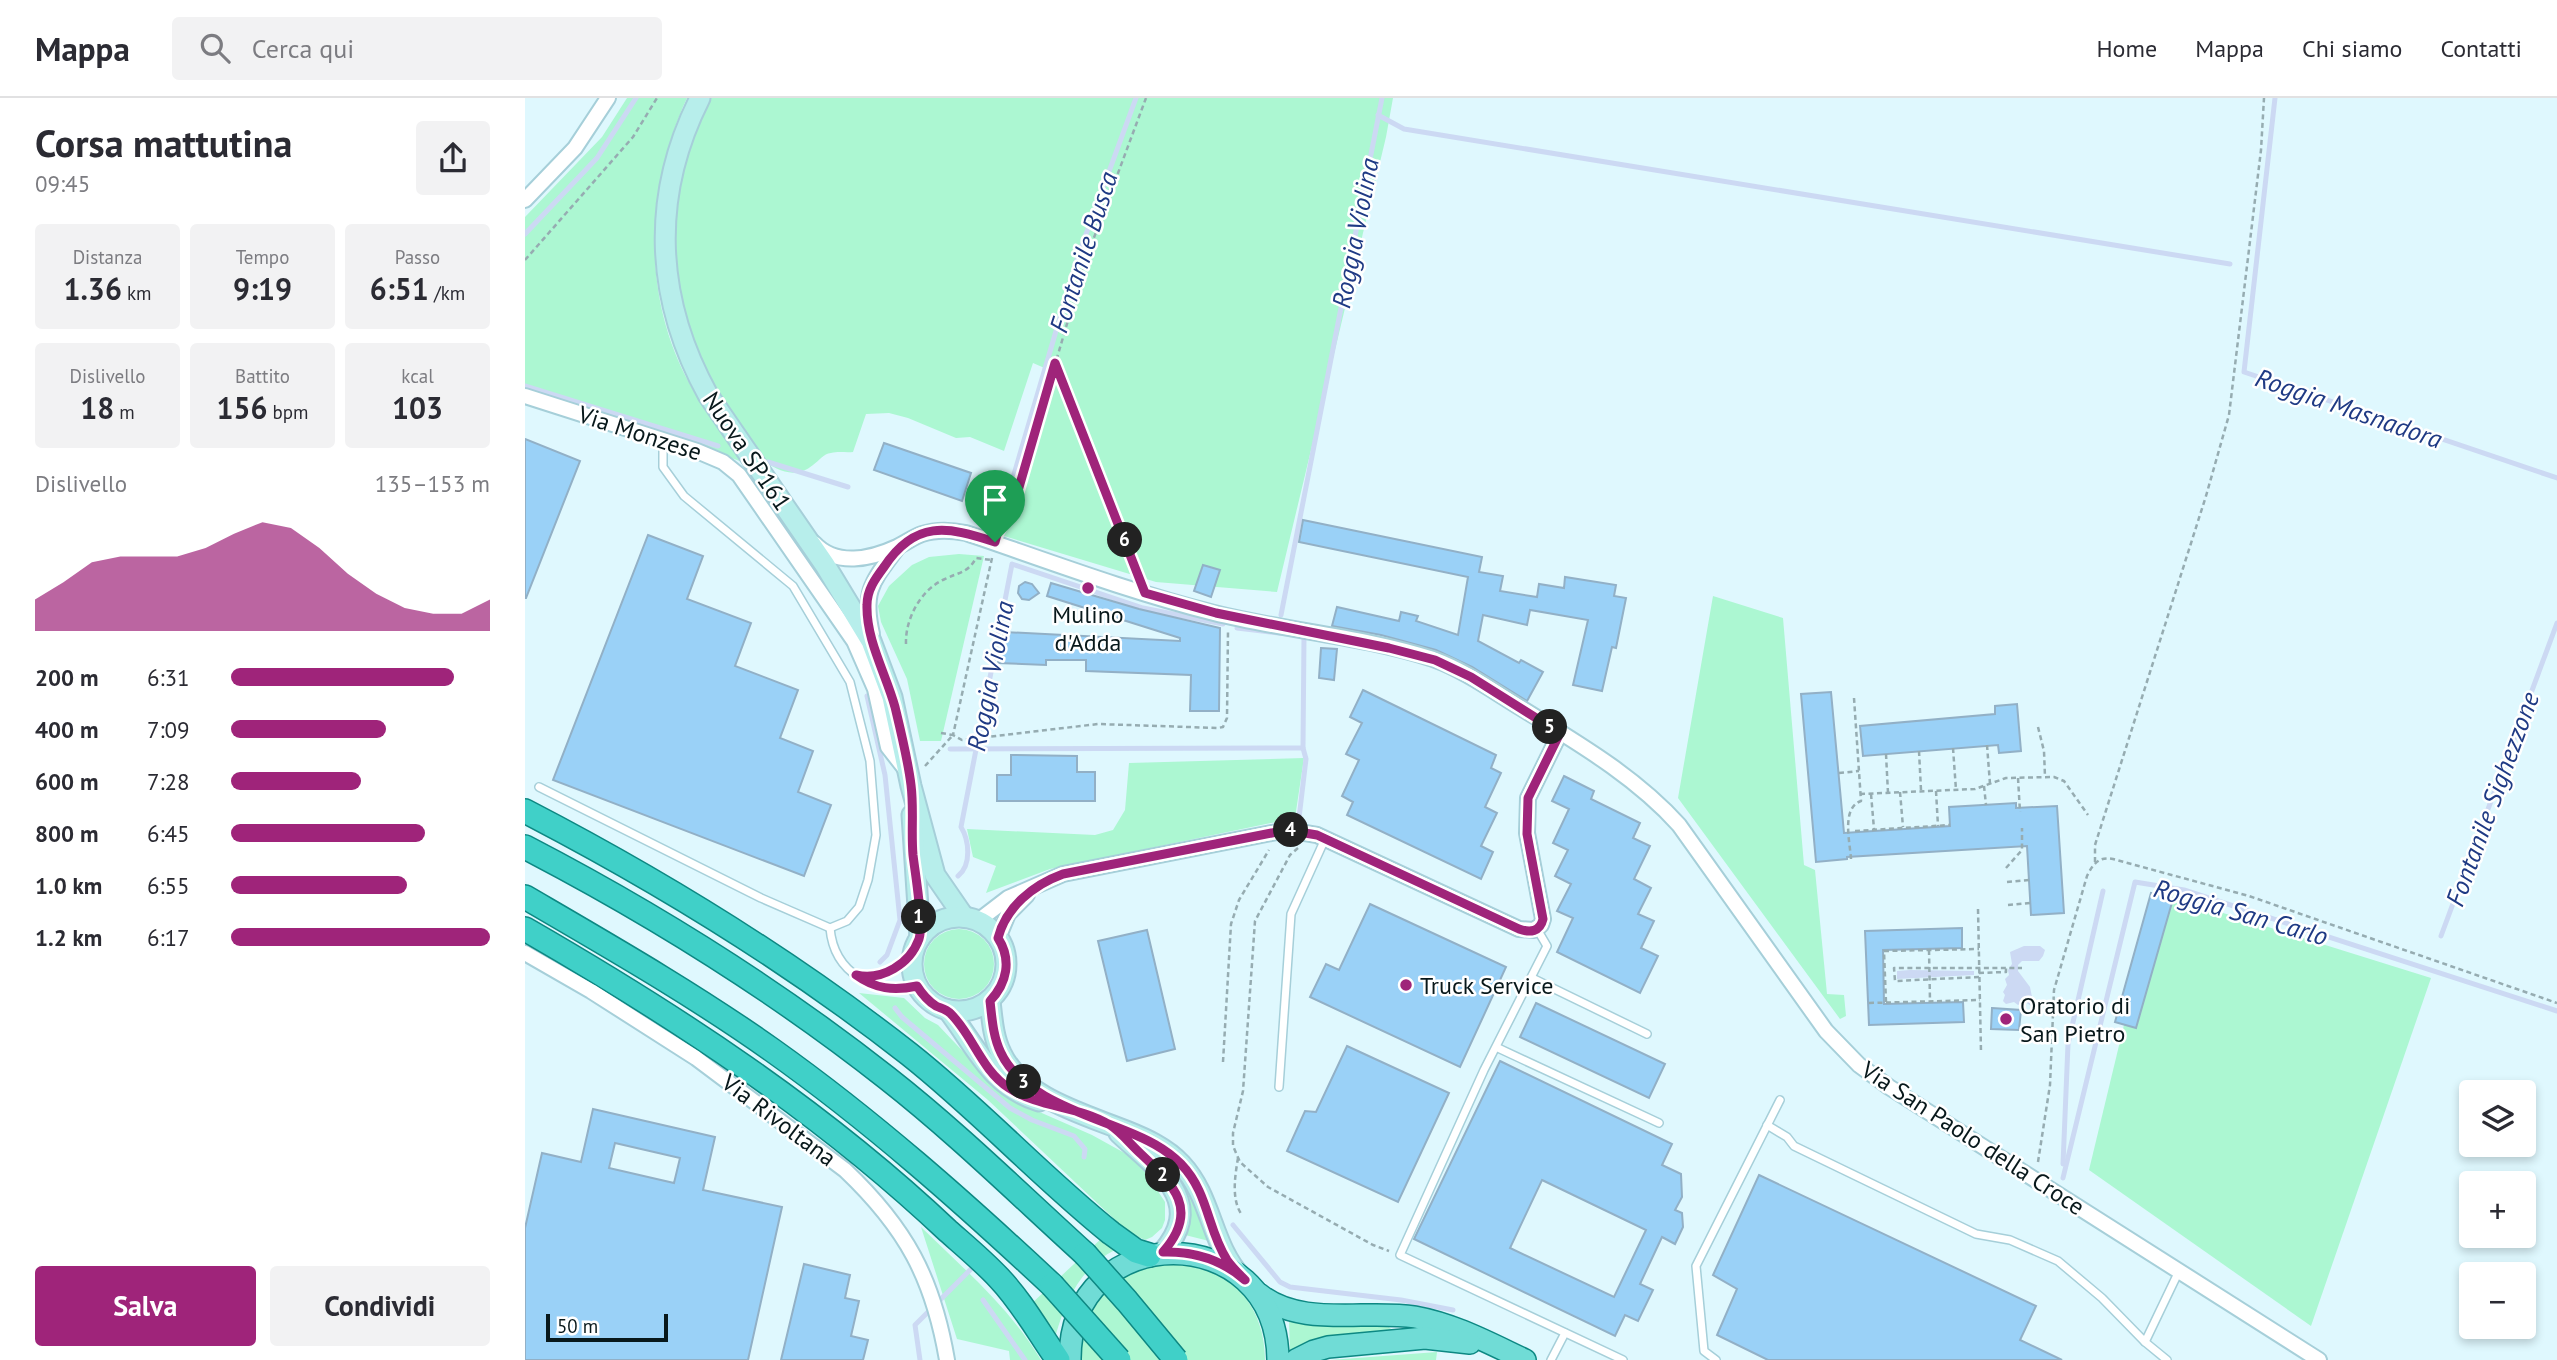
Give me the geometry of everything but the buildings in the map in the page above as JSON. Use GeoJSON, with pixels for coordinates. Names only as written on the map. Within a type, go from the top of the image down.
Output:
{"type":"FeatureCollection","features":[{"type":"Feature","properties":{"kind":"highway"},"geometry":{"type":"LineString","coordinates":[[525,811],[668,888],[800,974],[911,1055],[1111,1233],[1136,1251],[1156,1254]]}},
{"type":"Feature","properties":{"kind":"highway"},"geometry":{"type":"LineString","coordinates":[[525,847],[631,904],[706,950],[863,1060],[962,1142],[1084,1254],[1176,1360]]}},
{"type":"Feature","properties":{"kind":"highway"},"geometry":{"type":"LineString","coordinates":[[525,897],[669,981],[773,1051],[874,1128],[940,1182],[1052,1285],[1119,1360]]}},
{"type":"Feature","properties":{"kind":"highway"},"geometry":{"type":"LineString","coordinates":[[525,929],[601,973],[707,1041],[843,1139],[898,1185],[999,1278],[1058,1360]]}},
{"type":"Feature","properties":{"kind":"main road","name":"Nuova SP161"},"geometry":{"type":"LineString","coordinates":[[700,98],[679,146],[668,199],[665,254],[673,307],[687,352],[708,395],[853,610],[876,652],[895,709],[910,781],[935,875],[971,919],[989,928],[998,938]]}},
{"type":"Feature","properties":{"kind":"main road","name":"Nuova SP161"},"geometry":{"type":"LineString","coordinates":[[910,781],[916,945],[912,970],[917,986]]}},
{"type":"Feature","properties":{"kind":"main road"},"geometry":{"type":"LineString","coordinates":[[916,945],[938,922],[971,919]]}},
{"type":"Feature","properties":{"kind":"main road"},"geometry":{"type":"LineString","coordinates":[[917,986],[930,1002],[948,1010],[971,1010],[990,1001],[1000,988],[1006,972],[1006,955],[998,938]]}},
{"type":"Feature","properties":{"kind":"main road"},"geometry":{"type":"LineString","coordinates":[[990,1001],[996,1041],[1005,1060],[1025,1083],[1064,1106],[1161,1147],[1181,1164],[1204,1200],[1227,1261],[1249,1285],[1272,1321],[1277,1342],[1277,1360]]}},
{"type":"Feature","properties":{"kind":"main road"},"geometry":{"type":"LineString","coordinates":[[948,1010],[993,1075],[1007,1087],[1029,1098],[1064,1106]]}},
{"type":"Feature","properties":{"kind":"main road"},"geometry":{"type":"LineString","coordinates":[[1111,1125],[1159,1170],[1180,1201],[1181,1222],[1174,1238],[1156,1254]]}},
{"type":"Feature","properties":{"kind":"main road"},"geometry":{"type":"LineString","coordinates":[[1070,1360],[1074,1326],[1091,1292],[1106,1277],[1120,1266],[1156,1254],[1185,1252],[1225,1265],[1275,1305],[1290,1310],[1322,1314],[1399,1315],[1430,1320],[1458,1328],[1515,1357]]}},
{"type":"Feature","properties":{"kind":"main road"},"geometry":{"type":"LineString","coordinates":[[1296,1360],[1328,1347],[1425,1338],[1454,1339],[1515,1357]]}},
{"type":"Feature","properties":{"kind":"street"},"geometry":{"type":"LineString","coordinates":[[525,200],[575,148],[608,98]]}},
{"type":"Feature","properties":{"kind":"street","name":"Via Monzese"},"geometry":{"type":"LineString","coordinates":[[525,396],[663,439],[723,462],[750,487],[854,641],[875,690],[888,747],[910,781]]}},
{"type":"Feature","properties":{"kind":"street","name":"Via San Paolo della Croce"},"geometry":{"type":"LineString","coordinates":[[790,515],[817,546],[839,558],[858,558],[898,547],[918,535],[932,531],[966,533],[1145,593],[1229,616],[1389,648],[1435,660],[1471,677],[1560,733],[1649,795],[1668,813],[1818,1020],[1850,1056],[1889,1087],[2319,1360]]}},
{"type":"Feature","properties":{"kind":"street"},"geometry":{"type":"LineString","coordinates":[[876,652],[867,614],[868,595],[874,581],[898,547]]}},
{"type":"Feature","properties":{"kind":"street"},"geometry":{"type":"LineString","coordinates":[[971,919],[1051,878],[1282,830],[1302,831],[1325,839],[1528,932],[1537,929],[1543,919],[1527,834],[1528,798],[1560,733]]}},
{"type":"Feature","properties":{"kind":"street"},"geometry":{"type":"LineString","coordinates":[[998,938],[1005,918],[1016,904],[1051,878]]}},
{"type":"Feature","properties":{"kind":"street","name":"Via Rivoltana"},"geometry":{"type":"LineString","coordinates":[[525,953],[591,991],[696,1058],[845,1170],[884,1209],[922,1270],[932,1294],[947,1360]]}},
{"type":"Feature","properties":{"kind":"lane"},"geometry":{"type":"LineString","coordinates":[[539,787],[761,898],[830,928],[847,920],[859,906],[868,880],[876,835],[870,761],[850,682],[793,586],[684,496],[663,467],[663,439]]}},
{"type":"Feature","properties":{"kind":"lane"},"geometry":{"type":"LineString","coordinates":[[1279,1087],[1291,914],[1325,839]]}},
{"type":"Feature","properties":{"kind":"lane"},"geometry":{"type":"LineString","coordinates":[[830,928],[832,941],[843,964],[856,975],[888,989],[917,986]]}},
{"type":"Feature","properties":{"kind":"lane"},"geometry":{"type":"LineString","coordinates":[[1537,929],[1547,946],[1485,1070],[1400,1255],[1623,1360]]}},
{"type":"Feature","properties":{"kind":"lane"},"geometry":{"type":"LineString","coordinates":[[856,975],[870,977],[886,973],[916,945]]}},
{"type":"Feature","properties":{"kind":"lane"},"geometry":{"type":"LineString","coordinates":[[1532,978],[1647,1034]]}},
{"type":"Feature","properties":{"kind":"lane"},"geometry":{"type":"LineString","coordinates":[[1498,1048],[1659,1124]]}},
{"type":"Feature","properties":{"kind":"lane"},"geometry":{"type":"LineString","coordinates":[[1716,1360],[1704,1351],[1696,1266],[1780,1100]]}},
{"type":"Feature","properties":{"kind":"lane"},"geometry":{"type":"LineString","coordinates":[[1766,1125],[1787,1137],[1794,1146],[1963,1228],[1976,1234],[2010,1240],[2058,1261],[2102,1298],[2145,1342],[2167,1360]]}},
{"type":"Feature","properties":{"kind":"lane"},"geometry":{"type":"LineString","coordinates":[[2145,1342],[2179,1271]]}},
{"type":"Feature","properties":{"kind":"lane"},"geometry":{"type":"LineString","coordinates":[[1551,1360],[1565,1333]]}},
{"type":"Feature","properties":{"kind":"path"},"geometry":{"type":"LineString","coordinates":[[525,260],[626,145],[657,98]]}},
{"type":"Feature","properties":{"kind":"path"},"geometry":{"type":"LineString","coordinates":[[910,781],[953,735],[998,531],[1013,508],[1086,259],[1146,98]]}},
{"type":"Feature","properties":{"kind":"path"},"geometry":{"type":"LineString","coordinates":[[2034,1179],[2050,1085],[2055,990],[2087,876],[2095,863],[2095,845],[2206,496],[2229,415],[2261,150],[2264,98]]}},
{"type":"Feature","properties":{"kind":"path"},"geometry":{"type":"LineString","coordinates":[[1055,363],[1145,593]]}},
{"type":"Feature","properties":{"kind":"path"},"geometry":{"type":"LineString","coordinates":[[906,644],[912,614],[934,586],[945,578],[963,573],[976,558],[991,561]]}},
{"type":"Feature","properties":{"kind":"path"},"geometry":{"type":"LineString","coordinates":[[941,733],[963,740],[1098,724],[1223,727],[1227,718],[1229,616]]}},
{"type":"Feature","properties":{"kind":"path"},"geometry":{"type":"LineString","coordinates":[[1851,859],[1849,813],[1855,803],[1861,801],[1854,698]]}},
{"type":"Feature","properties":{"kind":"path"},"geometry":{"type":"LineString","coordinates":[[2038,727],[2044,751],[2045,777]]}},
{"type":"Feature","properties":{"kind":"path"},"geometry":{"type":"LineString","coordinates":[[1987,746],[1990,784]]}},
{"type":"Feature","properties":{"kind":"path"},"geometry":{"type":"LineString","coordinates":[[1953,748],[1956,790]]}},
{"type":"Feature","properties":{"kind":"path"},"geometry":{"type":"LineString","coordinates":[[1919,751],[1921,791]]}},
{"type":"Feature","properties":{"kind":"path"},"geometry":{"type":"LineString","coordinates":[[1886,754],[1888,793]]}},
{"type":"Feature","properties":{"kind":"path"},"geometry":{"type":"LineString","coordinates":[[1839,773],[1859,771]]}},
{"type":"Feature","properties":{"kind":"path"},"geometry":{"type":"LineString","coordinates":[[1860,794],[1956,790],[1985,786],[2005,778],[2057,777],[2064,781],[2088,815]]}},
{"type":"Feature","properties":{"kind":"path"},"geometry":{"type":"LineString","coordinates":[[2018,778],[2021,812]]}},
{"type":"Feature","properties":{"kind":"path"},"geometry":{"type":"LineString","coordinates":[[1985,786],[1986,805]]}},
{"type":"Feature","properties":{"kind":"path"},"geometry":{"type":"LineString","coordinates":[[1936,791],[1938,826]]}},
{"type":"Feature","properties":{"kind":"path"},"geometry":{"type":"LineString","coordinates":[[1901,792],[1903,828]]}},
{"type":"Feature","properties":{"kind":"path"},"geometry":{"type":"LineString","coordinates":[[1871,794],[1874,830]]}},
{"type":"Feature","properties":{"kind":"path"},"geometry":{"type":"LineString","coordinates":[[1855,831],[1950,825]]}},
{"type":"Feature","properties":{"kind":"path"},"geometry":{"type":"LineString","coordinates":[[2006,867],[2022,850],[2022,828]]}},
{"type":"Feature","properties":{"kind":"path"},"geometry":{"type":"LineString","coordinates":[[1223,1062],[1231,924],[1241,896],[1282,830]]}},
{"type":"Feature","properties":{"kind":"path"},"geometry":{"type":"LineString","coordinates":[[2095,863],[2107,858],[2249,896],[2557,1003]]}},
{"type":"Feature","properties":{"kind":"path"},"geometry":{"type":"LineString","coordinates":[[2007,882],[2029,880]]}},
{"type":"Feature","properties":{"kind":"path"},"geometry":{"type":"LineString","coordinates":[[2008,905],[2031,903]]}},
{"type":"Feature","properties":{"kind":"path"},"geometry":{"type":"LineString","coordinates":[[1978,909],[1981,1052]]}},
{"type":"Feature","properties":{"kind":"path"},"geometry":{"type":"LineString","coordinates":[[1886,1002],[1884,951],[1979,949]]}},
{"type":"Feature","properties":{"kind":"path"},"geometry":{"type":"LineString","coordinates":[[1929,950],[1930,1001]]}},
{"type":"Feature","properties":{"kind":"path"},"geometry":{"type":"LineString","coordinates":[[1979,973],[1894,968],[1895,981],[1929,979],[1979,973],[2006,968],[2022,968]]}},
{"type":"Feature","properties":{"kind":"path"},"geometry":{"type":"LineString","coordinates":[[1869,1003],[1980,1000]]}},
{"type":"Feature","properties":{"kind":"path"},"geometry":{"type":"LineString","coordinates":[[1238,1158],[1235,1194],[1242,1215]]}},
{"type":"Feature","properties":{"kind":"green space"},"geometry":{"type":"Polygon","coordinates":[[[627,98],[687,98],[673,134],[656,208],[657,285],[677,358],[695,393],[745,463],[606,412],[525,387],[525,217],[602,137],[627,98]]]}},
{"type":"Feature","properties":{"kind":"green space"},"geometry":{"type":"Polygon","coordinates":[[[711,98],[1393,98],[1386,137],[1277,592],[1156,582],[1004,536],[1018,511],[1056,373],[1033,363],[1004,451],[970,437],[956,438],[889,413],[866,414],[853,452],[828,454],[805,470],[780,470],[757,454],[742,434],[738,418],[734,419],[706,370],[687,321],[679,289],[676,224],[680,192],[697,128],[711,98]]]}},
{"type":"Feature","properties":{"kind":"green space"},"geometry":{"type":"Polygon","coordinates":[[[959,554],[984,556],[941,741],[920,741],[907,679],[881,622],[878,606],[889,586],[912,565],[929,557],[959,554]]]}},
{"type":"Feature","properties":{"kind":"green space"},"geometry":{"type":"Polygon","coordinates":[[[1713,596],[1783,618],[1804,865],[1815,870],[1827,994],[1844,995],[1846,1016],[1840,1019],[1678,798],[1713,596]]]}},
{"type":"Feature","properties":{"kind":"green space"},"geometry":{"type":"Polygon","coordinates":[[[1304,758],[1295,818],[1050,869],[986,893],[996,866],[973,857],[967,829],[1095,835],[1113,830],[1125,810],[1129,763],[1304,758]]]}},
{"type":"Feature","properties":{"kind":"green space"},"geometry":{"type":"Polygon","coordinates":[[[2156,892],[2431,978],[2311,1326],[2089,1170],[2156,892]]]}},
{"type":"Feature","properties":{"kind":"green space"},"geometry":{"type":"Polygon","coordinates":[[[952,929],[966,929],[979,935],[988,944],[994,964],[992,977],[984,989],[966,999],[952,999],[939,993],[930,984],[924,971],[924,957],[930,944],[939,935],[952,929]]]}},
{"type":"Feature","properties":{"kind":"green space"},"geometry":{"type":"Polygon","coordinates":[[[859,993],[904,998],[925,1018],[938,1025],[992,1082],[1019,1103],[1092,1135],[1130,1156],[1146,1173],[1165,1202],[1162,1228],[1145,1240],[1128,1232],[988,1100],[859,993]]]}},
{"type":"Feature","properties":{"kind":"green space"},"geometry":{"type":"Polygon","coordinates":[[[1185,1183],[1188,1184],[1209,1241],[1185,1235],[1189,1197],[1185,1183]]]}},
{"type":"Feature","properties":{"kind":"green space"},"geometry":{"type":"Polygon","coordinates":[[[921,1227],[1001,1306],[1041,1360],[1010,1360],[1009,1351],[957,1339],[921,1227]]]}},
{"type":"Feature","properties":{"kind":"green space"},"geometry":{"type":"Polygon","coordinates":[[[1102,1238],[1114,1246],[1115,1250],[1084,1275],[1070,1297],[1056,1334],[1053,1334],[1030,1305],[1102,1238]]]}},
{"type":"Feature","properties":{"kind":"green space"},"geometry":{"type":"Polygon","coordinates":[[[1160,1262],[1198,1265],[1230,1282],[1241,1292],[1261,1330],[1265,1360],[1081,1360],[1084,1334],[1100,1299],[1129,1273],[1160,1262]]]}},
{"type":"Feature","properties":{"kind":"green space"},"geometry":{"type":"Polygon","coordinates":[[[1289,1321],[1388,1326],[1392,1330],[1290,1352],[1289,1321]]]}},
{"type":"Feature","properties":{"kind":"green space"},"geometry":{"type":"Polygon","coordinates":[[[1437,1352],[1436,1360],[1330,1360],[1437,1352]]]}},
{"type":"Feature","properties":{"kind":"water"},"geometry":{"type":"Polygon","coordinates":[[[2024,946],[2040,946],[2045,950],[2039,961],[2022,961],[2018,965],[2018,971],[2030,987],[2033,1002],[2031,1006],[2024,1001],[2018,1005],[2014,1002],[2006,1004],[2003,1001],[2003,992],[2012,964],[2010,952],[2024,946]]]}},
{"type":"Feature","properties":{"kind":"water"},"geometry":{"type":"Polygon","coordinates":[[[1897,971],[1974,971],[1974,975],[1897,979],[1897,971]]]}},
{"type":"Feature","properties":{"kind":"waterway"},"geometry":{"type":"LineString","coordinates":[[525,234],[597,158],[636,98]]}},
{"type":"Feature","properties":{"kind":"waterway","name":"Fontanile Busca"},"geometry":{"type":"LineString","coordinates":[[994,527],[1005,505],[1078,256],[1136,98]]}},
{"type":"Feature","properties":{"kind":"waterway","name":"Roggia Violina"},"geometry":{"type":"LineString","coordinates":[[1281,615],[1382,98]]}},
{"type":"Feature","properties":{"kind":"waterway","name":"Roggia Masnadora"},"geometry":{"type":"LineString","coordinates":[[2275,98],[2244,372],[2557,478]]}},
{"type":"Feature","properties":{"kind":"waterway"},"geometry":{"type":"LineString","coordinates":[[1378,115],[1404,129],[2230,264]]}},
{"type":"Feature","properties":{"kind":"waterway"},"geometry":{"type":"LineString","coordinates":[[525,386],[718,446]]}},
{"type":"Feature","properties":{"kind":"waterway"},"geometry":{"type":"LineString","coordinates":[[768,462],[848,487]]}},
{"type":"Feature","properties":{"kind":"waterway","name":"Roggia Violina"},"geometry":{"type":"LineString","coordinates":[[958,876],[967,859],[966,839],[961,827],[1012,564],[1143,608],[1223,624]]}},
{"type":"Feature","properties":{"kind":"waterway","name":"Fontanile Sighezzone"},"geometry":{"type":"LineString","coordinates":[[2441,936],[2557,623]]}},
{"type":"Feature","properties":{"kind":"waterway"},"geometry":{"type":"LineString","coordinates":[[950,749],[1303,748],[1304,636],[1237,628]]}},
{"type":"Feature","properties":{"kind":"waterway"},"geometry":{"type":"LineString","coordinates":[[867,696],[885,775],[900,920],[887,955],[880,962]]}},
{"type":"Feature","properties":{"kind":"waterway"},"geometry":{"type":"LineString","coordinates":[[1299,818],[1306,759],[1303,748]]}},
{"type":"Feature","properties":{"kind":"waterway","name":"Roggia San Carlo"},"geometry":{"type":"LineString","coordinates":[[2063,1178],[2135,882],[2184,890],[2557,1011]]}},
{"type":"Feature","properties":{"kind":"waterway"},"geometry":{"type":"LineString","coordinates":[[2063,1164],[2068,1044],[2103,891]]}},
{"type":"Feature","properties":{"kind":"waterway","name":"Roggia Violina"},"geometry":{"type":"LineString","coordinates":[[895,1008],[902,1017],[1010,1108],[1032,1120],[1074,1136],[1085,1149],[1084,1157]]}},
{"type":"Feature","properties":{"kind":"waterway"},"geometry":{"type":"LineString","coordinates":[[1233,1225],[1280,1282],[1290,1287],[1401,1300],[1453,1310]]}},
{"type":"Feature","properties":{"kind":"waterway","name":"Roggia Violina"},"geometry":{"type":"LineString","coordinates":[[920,1360],[915,1325],[971,1269]]}},
{"type":"Feature","properties":{"kind":"waterway"},"geometry":{"type":"LineString","coordinates":[[983,1300],[1025,1360]]}},
{"type":"Feature","properties":{"kind":"place","name":"Mulino d'Adda"},"geometry":{"type":"Point","coordinates":[1088,588]}},
{"type":"Feature","properties":{"kind":"place","name":"Truck Service"},"geometry":{"type":"Point","coordinates":[1406,985]}},
{"type":"Feature","properties":{"kind":"place","name":"Oratorio di San Pietro"},"geometry":{"type":"Point","coordinates":[2006,1019]}},
{"type":"Feature","properties":{"kind":"route"},"geometry":{"type":"LineString","coordinates":[[995,542],[947,530],[918,535],[898,547],[870,590],[868,619],[895,709],[911,786],[912,841],[920,937],[913,953],[895,968],[870,977],[856,975],[888,989],[917,986],[930,1002],[948,1010],[993,1075],[1007,1087],[1029,1098],[1064,1106],[1111,1125],[1159,1170],[1180,1201],[1181,1222],[1174,1238],[1163,1252],[1185,1252],[1205,1257],[1225,1265],[1245,1280],[1227,1261],[1204,1200],[1181,1164],[1150,1141],[1136,1135],[1064,1106],[1031,1087],[1013,1071],[1000,1053],[994,1033],[990,1001],[1000,988],[1005,975],[1006,955],[998,938],[1007,914],[1023,898],[1051,878],[1063,874],[1287,830],[1313,833],[1528,932],[1543,922],[1527,834],[1528,798],[1560,733],[1471,677],[1435,660],[1389,648],[1249,621],[1145,593],[1055,363],[1013,508],[998,531],[995,542]]}}]}
